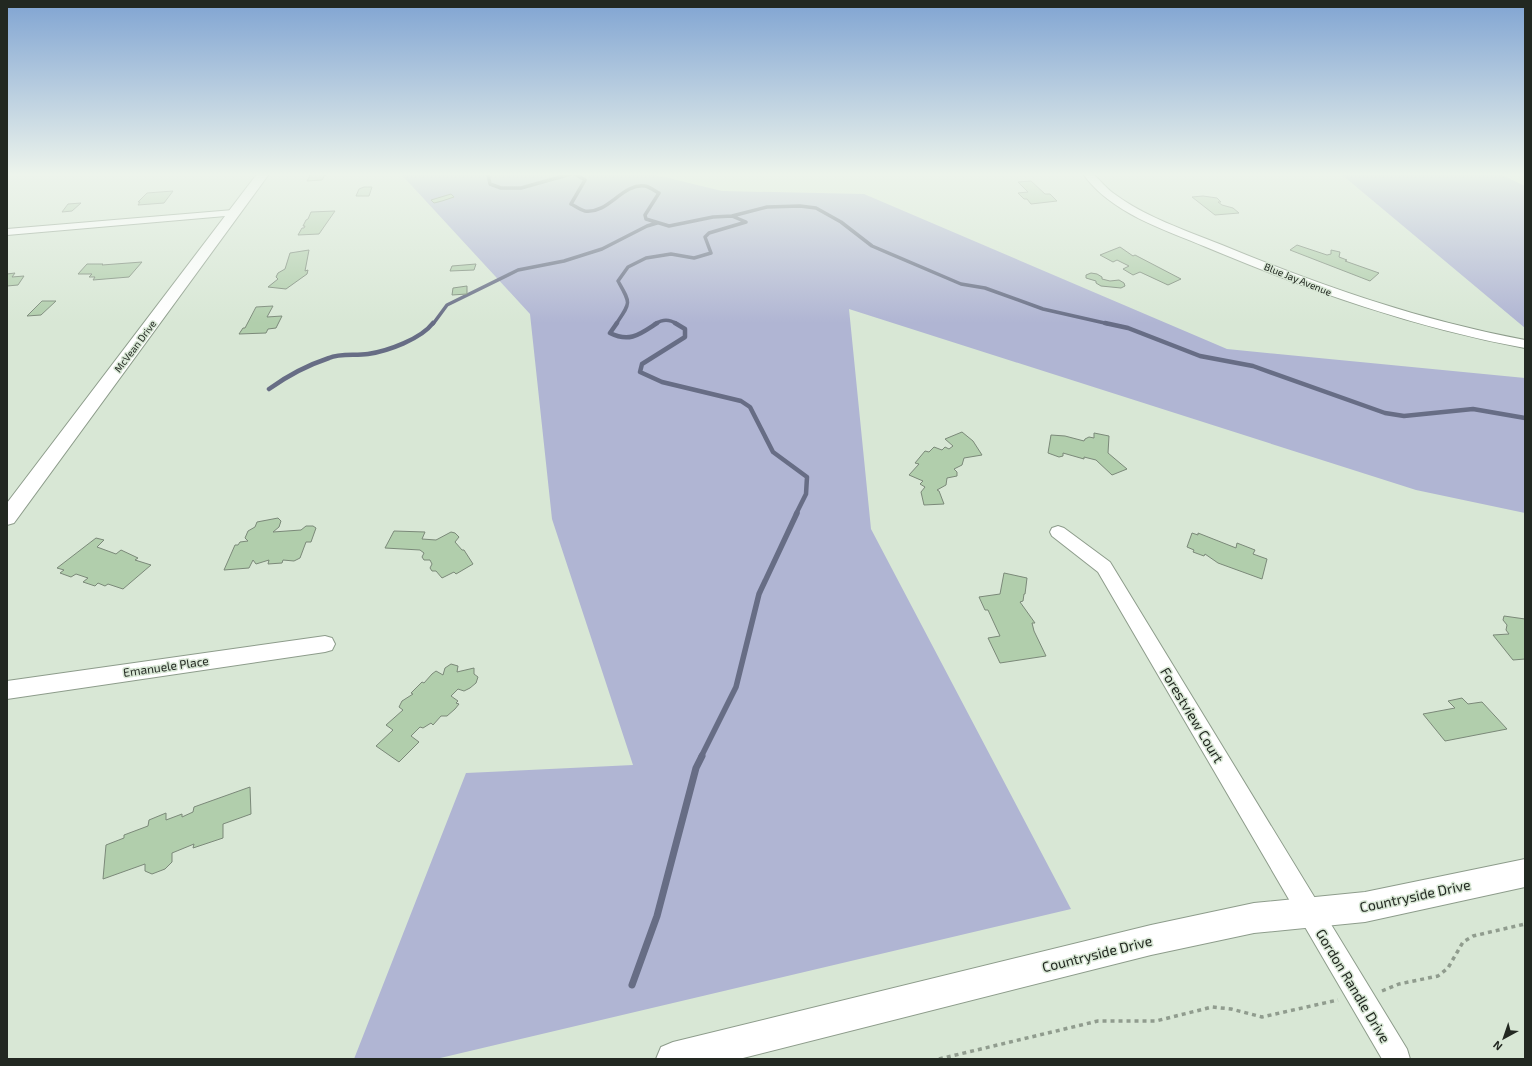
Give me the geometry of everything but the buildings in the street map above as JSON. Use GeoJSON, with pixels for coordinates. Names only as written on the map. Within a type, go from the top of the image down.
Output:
{"type":"FeatureCollection","features":[{"type":"Feature","properties":{"kind":"main road","name":"McVean Drive"},"geometry":{"type":"LineString","coordinates":[[7,518],[226,224]]}},
{"type":"Feature","properties":{"kind":"main road","name":"Countryside Drive"},"geometry":{"type":"LineString","coordinates":[[673,1059],[1152,940],[1254,918],[1365,907],[1525,873]]}},
{"type":"Feature","properties":{"kind":"street"},"geometry":{"type":"LineString","coordinates":[[7,232],[106,224]]}},
{"type":"Feature","properties":{"kind":"street","name":"Blue Jay Avenue"},"geometry":{"type":"LineString","coordinates":[[1163,224],[1343,297],[1445,328],[1525,344]]}},
{"type":"Feature","properties":{"kind":"street","name":"Forestview Court"},"geometry":{"type":"LineString","coordinates":[[1058,532],[1104,568],[1309,912]]}},
{"type":"Feature","properties":{"kind":"street","name":"Emanuele Place"},"geometry":{"type":"LineString","coordinates":[[7,690],[325,644]]}},
{"type":"Feature","properties":{"kind":"street","name":"Gordon Randle Drive"},"geometry":{"type":"LineString","coordinates":[[1309,912],[1397,1059]]}},
{"type":"Feature","properties":{"kind":"path"},"geometry":{"type":"LineString","coordinates":[[1386,990],[1399,984],[1438,976],[1448,968],[1463,942],[1473,936],[1525,924]]}},
{"type":"Feature","properties":{"kind":"path"},"geometry":{"type":"LineString","coordinates":[[939,1059],[1098,1021],[1156,1021],[1212,1007],[1231,1009],[1262,1016],[1328,1002]]}},
{"type":"Feature","properties":{"kind":"shaded area"},"geometry":{"type":"Polygon","coordinates":[[[447,224],[934,224],[1227,349],[1525,378],[1525,513],[1416,490],[849,309],[871,529],[1071,909],[436,1059],[354,1059],[466,773],[633,765],[552,519],[530,314],[447,224]]]}},
{"type":"Feature","properties":{"kind":"shaded area"},"geometry":{"type":"Polygon","coordinates":[[[1400,224],[1525,224],[1525,328],[1400,224]]]}},
{"type":"Feature","properties":{"kind":"waterway"},"geometry":{"type":"LineString","coordinates":[[433,324],[447,305],[518,270],[564,261],[602,249],[647,226],[655,224]]}},
{"type":"Feature","properties":{"kind":"waterway"},"geometry":{"type":"LineString","coordinates":[[662,224],[669,226],[680,224]]}},
{"type":"Feature","properties":{"kind":"waterway"},"geometry":{"type":"LineString","coordinates":[[616,324],[628,303],[618,281],[628,267],[646,258],[671,254],[694,258],[711,253],[705,237],[709,233],[740,224]]}},
{"type":"Feature","properties":{"kind":"waterway"},"geometry":{"type":"LineString","coordinates":[[843,224],[872,246],[961,284],[985,288],[1043,309],[1109,324]]}},
{"type":"Feature","properties":{"kind":"waterway"},"geometry":{"type":"LineString","coordinates":[[657,323],[666,320],[675,323]]}},
{"type":"Feature","properties":{"kind":"waterway"},"geometry":{"type":"LineString","coordinates":[[269,389],[298,371],[333,356],[368,354],[404,343],[421,334],[433,323]]}},
{"type":"Feature","properties":{"kind":"waterway"},"geometry":{"type":"LineString","coordinates":[[617,323],[610,333],[623,337],[640,334],[657,323]]}},
{"type":"Feature","properties":{"kind":"waterway"},"geometry":{"type":"LineString","coordinates":[[675,323],[685,329],[685,337],[642,364],[640,372],[662,382],[741,401],[750,407],[773,452],[807,477],[806,494],[796,514]]}},
{"type":"Feature","properties":{"kind":"waterway"},"geometry":{"type":"LineString","coordinates":[[1105,323],[1128,328],[1200,356],[1253,366],[1385,413],[1404,416],[1473,409],[1525,418]]}},
{"type":"Feature","properties":{"kind":"waterway"},"geometry":{"type":"LineString","coordinates":[[701,757],[736,687],[759,594],[797,513]]}},
{"type":"Feature","properties":{"kind":"waterway"},"geometry":{"type":"LineString","coordinates":[[632,985],[657,916],[696,768],[702,756]]}}]}
